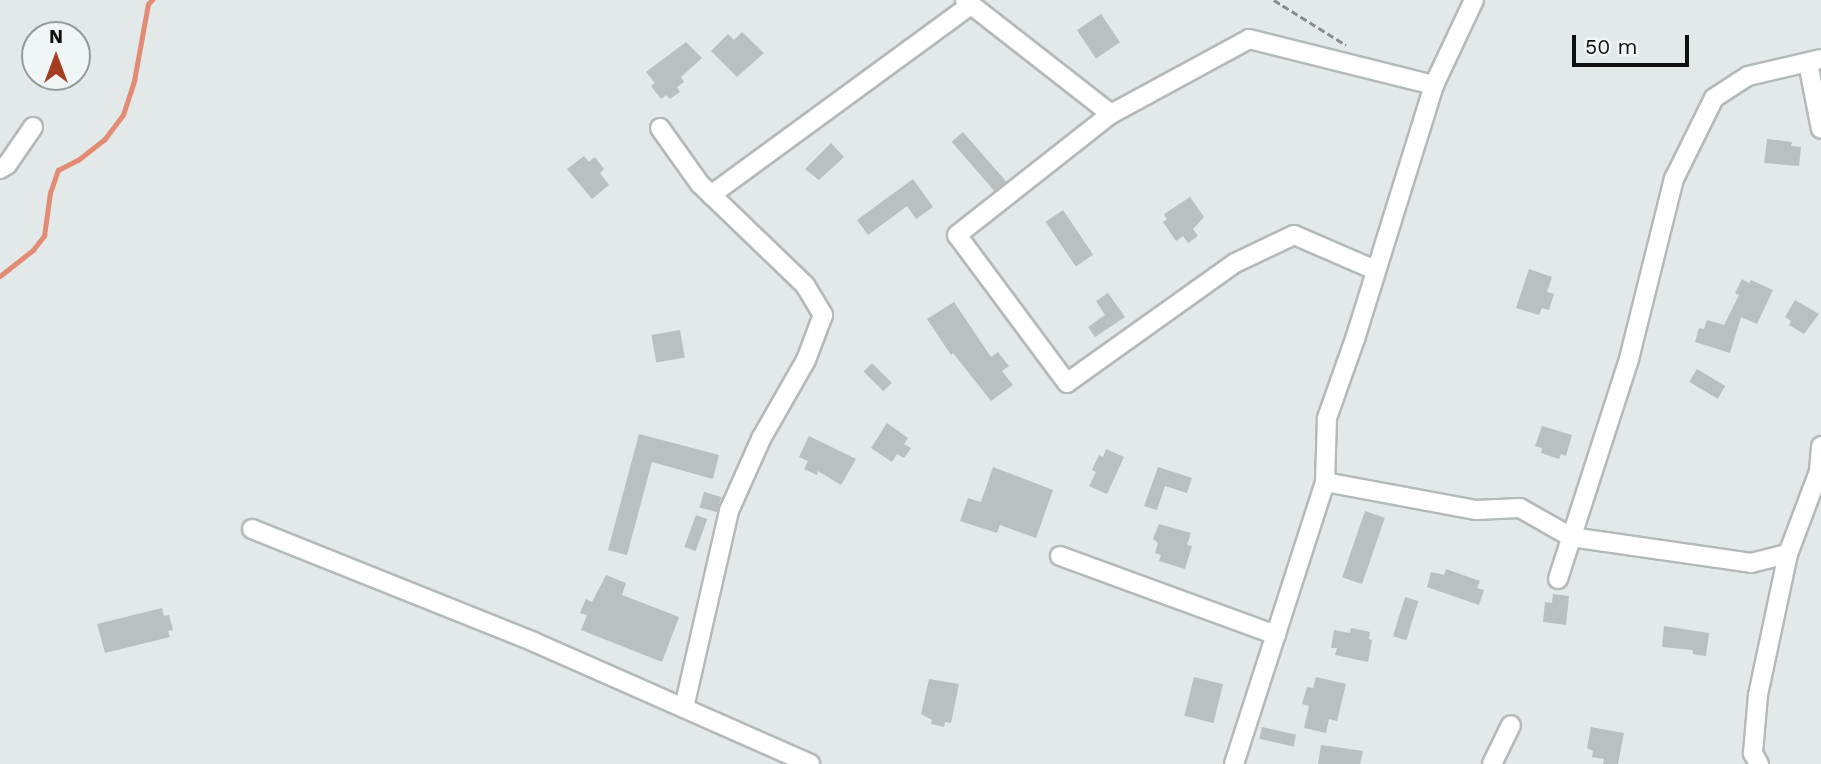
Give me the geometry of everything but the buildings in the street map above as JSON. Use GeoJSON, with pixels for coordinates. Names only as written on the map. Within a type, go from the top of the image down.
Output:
{"type":"FeatureCollection","features":[{"type":"Feature","properties":{"kind":"street"},"geometry":{"type":"LineString","coordinates":[[1234,764],[1325,482],[1327,418],[1355,339],[1434,85],[1474,0]]}},
{"type":"Feature","properties":{"kind":"street"},"geometry":{"type":"LineString","coordinates":[[712,195],[967,3],[1111,114]]}},
{"type":"Feature","properties":{"kind":"street"},"geometry":{"type":"LineString","coordinates":[[1375,270],[1294,235],[1234,263],[1067,383],[957,235],[1111,114],[1249,39],[1434,85]]}},
{"type":"Feature","properties":{"kind":"street"},"geometry":{"type":"LineString","coordinates":[[1558,579],[1629,359],[1674,179],[1714,98],[1748,76],[1815,61],[1821,129]]}},
{"type":"Feature","properties":{"kind":"street"},"geometry":{"type":"LineString","coordinates":[[0,169],[6,165],[33,127]]}},
{"type":"Feature","properties":{"kind":"street"},"geometry":{"type":"LineString","coordinates":[[660,128],[712,195],[805,285],[823,315],[806,360],[761,439],[729,511],[684,708]]}},
{"type":"Feature","properties":{"kind":"street"},"geometry":{"type":"LineString","coordinates":[[1759,764],[1753,753],[1758,695],[1788,554],[1820,468],[1821,446]]}},
{"type":"Feature","properties":{"kind":"street"},"geometry":{"type":"LineString","coordinates":[[1325,482],[1476,510],[1520,508],[1571,537],[1751,563],[1788,554]]}},
{"type":"Feature","properties":{"kind":"street"},"geometry":{"type":"LineString","coordinates":[[253,528],[534,642],[810,764]]}},
{"type":"Feature","properties":{"kind":"street"},"geometry":{"type":"LineString","coordinates":[[1060,556],[1276,635]]}},
{"type":"Feature","properties":{"kind":"street"},"geometry":{"type":"LineString","coordinates":[[1492,764],[1511,725]]}},
{"type":"Feature","properties":{"kind":"path"},"geometry":{"type":"LineString","coordinates":[[1275,0],[1348,46]]}},
{"type":"Feature","properties":{"kind":"waterway"},"geometry":{"type":"LineString","coordinates":[[0,276],[33,250],[44,236],[50,193],[58,170],[78,160],[104,140],[123,115],[134,81],[148,4],[152,0]]}}]}
